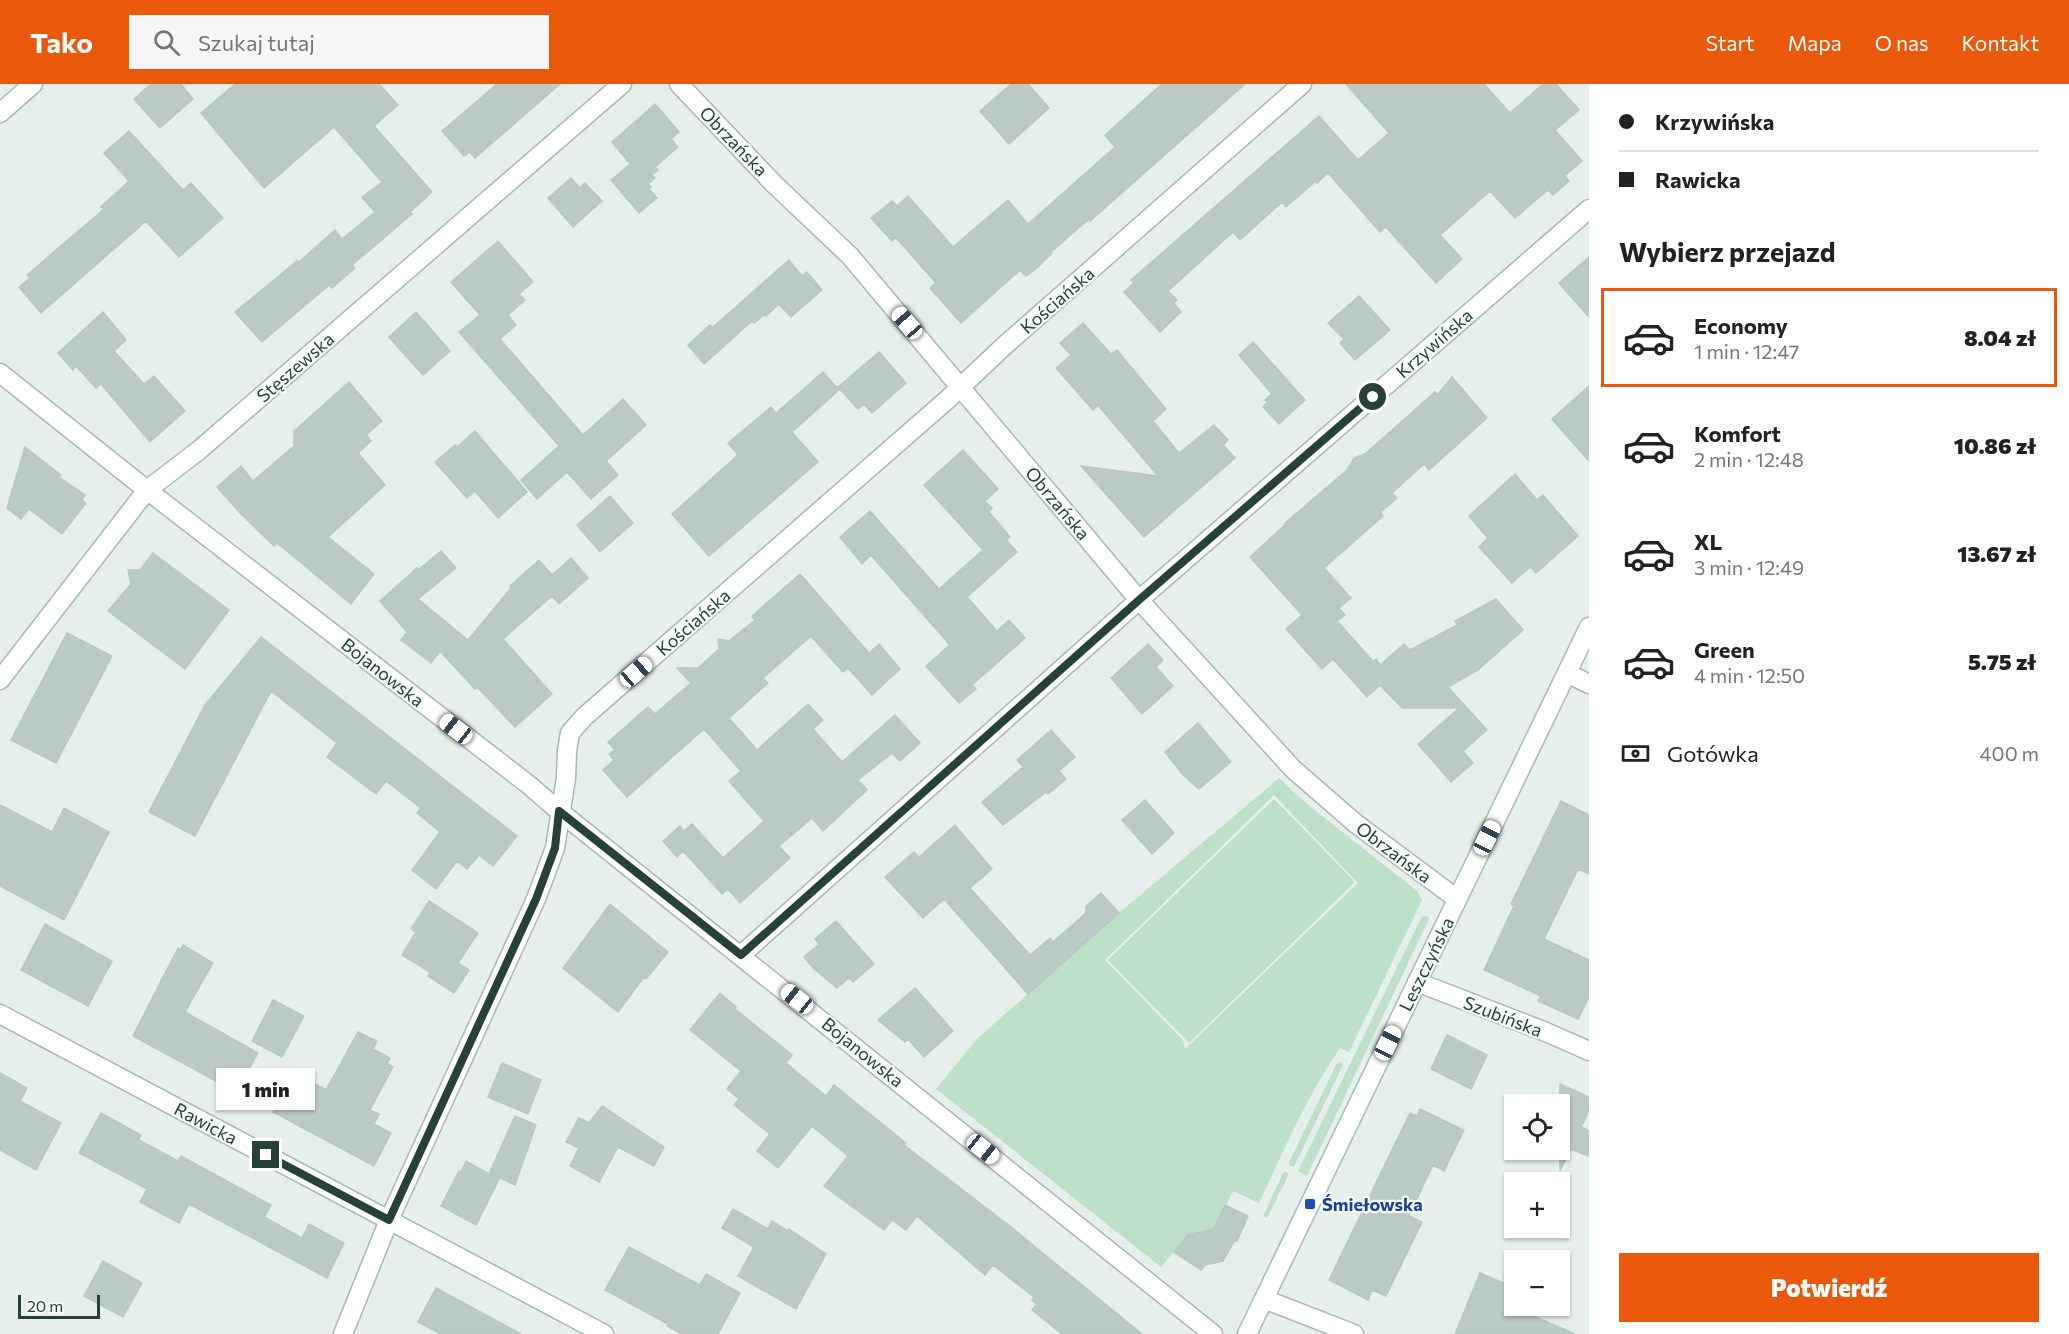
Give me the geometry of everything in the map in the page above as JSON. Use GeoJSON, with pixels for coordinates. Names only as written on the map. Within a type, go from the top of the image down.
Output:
{"type":"FeatureCollection","features":[{"type":"Feature","properties":{"kind":"street"},"geometry":{"type":"LineString","coordinates":[[0,113],[33,84]]}},
{"type":"Feature","properties":{"kind":"street","name":"Stęszewska"},"geometry":{"type":"LineString","coordinates":[[0,680],[147,490],[198,451],[622,84]]}},
{"type":"Feature","properties":{"kind":"street","name":"Obrzańska"},"geometry":{"type":"LineString","coordinates":[[679,84],[773,183],[850,256],[1139,600],[1293,769],[1355,823],[1457,899]]}},
{"type":"Feature","properties":{"kind":"street","name":"Kościańska"},"geometry":{"type":"LineString","coordinates":[[343,1334],[389,1220],[536,899],[555,848],[566,778],[570,733],[584,717],[962,387],[1003,347],[1302,84]]}},
{"type":"Feature","properties":{"kind":"street","name":"Krzywińska"},"geometry":{"type":"LineString","coordinates":[[741,955],[1139,600],[1589,209]]}},
{"type":"Feature","properties":{"kind":"street","name":"Bojanowska"},"geometry":{"type":"LineString","coordinates":[[0,373],[147,490],[529,785],[1214,1334]]}},
{"type":"Feature","properties":{"kind":"street","name":"Leszczyńska"},"geometry":{"type":"LineString","coordinates":[[1247,1334],[1589,627]]}},
{"type":"Feature","properties":{"kind":"street"},"geometry":{"type":"LineString","coordinates":[[1567,673],[1589,684]]}},
{"type":"Feature","properties":{"kind":"street","name":"Szubińska"},"geometry":{"type":"LineString","coordinates":[[1417,982],[1589,1051]]}},
{"type":"Feature","properties":{"kind":"street","name":"Rawicka"},"geometry":{"type":"LineString","coordinates":[[0,1014],[604,1334]]}},
{"type":"Feature","properties":{"kind":"street"},"geometry":{"type":"LineString","coordinates":[[1264,1299],[1354,1334]]}},
{"type":"Feature","properties":{"kind":"green space"},"geometry":{"type":"Polygon","coordinates":[[[1279,778],[1307,804],[1417,891],[1422,900],[1349,1052],[1340,1048],[1328,1066],[1296,1124],[1259,1203],[1233,1191],[1214,1230],[1188,1235],[1161,1267],[936,1089],[977,1039],[1119,913],[1279,778]],[[1274,795],[1105,960],[1183,1040],[1185,1049],[1358,883],[1274,795]]]}},
{"type":"Feature","properties":{"kind":"green space"},"geometry":{"type":"Polygon","coordinates":[[[1274,799],[1355,882],[1189,1043],[1108,960],[1274,799]]]}},
{"type":"Feature","properties":{"kind":"green space"},"geometry":{"type":"Polygon","coordinates":[[[1422,916],[1429,917],[1428,921],[1307,1176],[1298,1171],[1422,916]]]}},
{"type":"Feature","properties":{"kind":"green space"},"geometry":{"type":"Polygon","coordinates":[[[1341,1062],[1343,1065],[1294,1167],[1289,1166],[1337,1063],[1341,1062]]]}},
{"type":"Feature","properties":{"kind":"green space"},"geometry":{"type":"Polygon","coordinates":[[[1284,1171],[1289,1174],[1267,1218],[1263,1216],[1284,1171]]]}},
{"type":"Feature","properties":{"kind":"building"},"geometry":{"type":"Polygon","coordinates":[[[151,84],[181,84],[193,99],[160,128],[134,99],[151,84]]]}},
{"type":"Feature","properties":{"kind":"building"},"geometry":{"type":"Polygon","coordinates":[[[235,84],[379,84],[398,105],[374,126],[432,192],[410,212],[412,214],[352,265],[355,268],[332,288],[329,285],[262,342],[235,312],[297,261],[299,262],[335,230],[342,239],[375,212],[362,197],[382,182],[334,127],[264,188],[201,113],[235,84]]]}},
{"type":"Feature","properties":{"kind":"building"},"geometry":{"type":"Polygon","coordinates":[[[497,84],[560,84],[475,158],[470,152],[464,156],[442,131],[497,84]]]}},
{"type":"Feature","properties":{"kind":"building"},"geometry":{"type":"Polygon","coordinates":[[[1011,84],[1028,84],[1049,108],[1009,144],[980,111],[1011,84]]]}},
{"type":"Feature","properties":{"kind":"building"},"geometry":{"type":"Polygon","coordinates":[[[1162,84],[1245,84],[1090,221],[1089,219],[1051,252],[1037,268],[1026,276],[1020,270],[961,323],[930,288],[936,283],[899,241],[895,238],[892,241],[871,218],[892,201],[897,206],[908,196],[953,247],[1008,200],[1028,224],[1115,147],[1105,135],[1162,84]]]}},
{"type":"Feature","properties":{"kind":"building"},"geometry":{"type":"Polygon","coordinates":[[[1346,84],[1484,84],[1510,113],[1543,84],[1556,84],[1579,110],[1555,130],[1582,161],[1565,176],[1569,181],[1553,195],[1548,190],[1515,218],[1490,191],[1440,235],[1462,259],[1436,283],[1386,227],[1380,232],[1328,173],[1286,207],[1282,202],[1240,240],[1233,232],[1168,291],[1177,300],[1174,303],[1181,312],[1160,332],[1124,292],[1134,283],[1131,280],[1319,116],[1358,160],[1389,133],[1346,84]]]}},
{"type":"Feature","properties":{"kind":"building"},"geometry":{"type":"Polygon","coordinates":[[[655,104],[679,132],[671,139],[678,147],[655,167],[658,170],[652,175],[655,178],[648,184],[651,187],[649,189],[657,198],[639,213],[611,180],[630,164],[612,142],[655,104]]]}},
{"type":"Feature","properties":{"kind":"building"},"geometry":{"type":"Polygon","coordinates":[[[129,131],[183,190],[191,183],[223,218],[179,257],[146,221],[41,313],[19,287],[30,278],[27,275],[104,209],[101,207],[129,181],[104,153],[129,131]]]}},
{"type":"Feature","properties":{"kind":"building"},"geometry":{"type":"Polygon","coordinates":[[[571,178],[580,188],[585,183],[602,201],[573,227],[548,198],[571,178]]]}},
{"type":"Feature","properties":{"kind":"building"},"geometry":{"type":"Polygon","coordinates":[[[498,241],[533,282],[519,294],[525,300],[508,315],[516,325],[500,339],[583,435],[623,399],[646,425],[606,461],[618,475],[591,499],[567,472],[537,499],[521,480],[559,446],[459,332],[480,315],[451,282],[498,241]]]}},
{"type":"Feature","properties":{"kind":"building"},"geometry":{"type":"Polygon","coordinates":[[[1589,257],[1589,317],[1559,283],[1589,257]]]}},
{"type":"Feature","properties":{"kind":"building"},"geometry":{"type":"Polygon","coordinates":[[[789,260],[802,276],[807,272],[822,290],[791,317],[779,304],[766,316],[764,315],[754,323],[752,321],[704,364],[688,345],[710,325],[713,327],[789,260]]]}},
{"type":"Feature","properties":{"kind":"building"},"geometry":{"type":"Polygon","coordinates":[[[1359,296],[1390,330],[1355,360],[1340,343],[1344,339],[1328,323],[1359,296]]]}},
{"type":"Feature","properties":{"kind":"building"},"geometry":{"type":"Polygon","coordinates":[[[103,312],[126,340],[114,351],[144,384],[154,376],[185,411],[150,442],[101,384],[96,388],[76,366],[73,370],[58,353],[103,312]]]}},
{"type":"Feature","properties":{"kind":"building"},"geometry":{"type":"Polygon","coordinates":[[[416,312],[450,351],[423,375],[389,337],[416,312]]]}},
{"type":"Feature","properties":{"kind":"building"},"geometry":{"type":"Polygon","coordinates":[[[1083,323],[1111,354],[1117,350],[1166,409],[1153,421],[1179,453],[1214,425],[1228,440],[1223,445],[1235,458],[1144,537],[1081,466],[1158,476],[1098,405],[1093,410],[1056,368],[1071,355],[1060,343],[1083,323]]]}},
{"type":"Feature","properties":{"kind":"building"},"geometry":{"type":"Polygon","coordinates":[[[1253,342],[1305,400],[1279,424],[1263,407],[1268,402],[1265,400],[1272,394],[1239,355],[1253,342]]]}},
{"type":"Feature","properties":{"kind":"building"},"geometry":{"type":"Polygon","coordinates":[[[879,352],[906,383],[872,413],[864,404],[858,409],[838,387],[879,352]]]}},
{"type":"Feature","properties":{"kind":"building"},"geometry":{"type":"Polygon","coordinates":[[[823,372],[839,390],[792,432],[818,462],[709,556],[672,514],[738,455],[728,443],[771,407],[776,413],[823,372]]]}},
{"type":"Feature","properties":{"kind":"building"},"geometry":{"type":"Polygon","coordinates":[[[1452,377],[1487,418],[1429,470],[1424,464],[1392,493],[1397,498],[1381,512],[1383,516],[1324,568],[1351,598],[1339,608],[1345,615],[1337,621],[1373,661],[1376,659],[1380,665],[1404,644],[1410,650],[1457,625],[1455,621],[1496,599],[1523,630],[1478,670],[1448,687],[1487,730],[1463,751],[1473,763],[1451,782],[1418,744],[1459,708],[1402,708],[1380,685],[1367,697],[1333,659],[1322,669],[1286,629],[1302,615],[1250,557],[1285,523],[1347,470],[1354,458],[1365,454],[1435,392],[1438,394],[1452,377]]]}},
{"type":"Feature","properties":{"kind":"building"},"geometry":{"type":"Polygon","coordinates":[[[349,382],[382,421],[366,435],[371,441],[358,453],[385,485],[328,537],[374,574],[351,604],[277,543],[274,546],[217,487],[241,466],[253,481],[294,446],[294,431],[349,382]]]}},
{"type":"Feature","properties":{"kind":"building"},"geometry":{"type":"Polygon","coordinates":[[[1589,386],[1589,461],[1552,419],[1589,386]]]}},
{"type":"Feature","properties":{"kind":"building"},"geometry":{"type":"Polygon","coordinates":[[[475,431],[527,492],[498,518],[475,491],[467,498],[435,462],[475,431]]]}},
{"type":"Feature","properties":{"kind":"building"},"geometry":{"type":"Polygon","coordinates":[[[25,447],[61,475],[59,477],[85,495],[82,500],[86,503],[62,534],[29,509],[21,519],[7,508],[25,447]]]}},
{"type":"Feature","properties":{"kind":"building"},"geometry":{"type":"Polygon","coordinates":[[[963,450],[998,489],[985,501],[992,508],[989,512],[1010,537],[1006,540],[1017,552],[967,597],[997,631],[1009,620],[1025,638],[972,685],[976,689],[959,703],[926,666],[950,645],[871,555],[862,564],[840,537],[870,511],[939,589],[983,550],[924,485],[963,450]]]}},
{"type":"Feature","properties":{"kind":"building"},"geometry":{"type":"Polygon","coordinates":[[[1515,474],[1537,500],[1543,495],[1578,536],[1536,573],[1530,567],[1512,583],[1479,547],[1488,538],[1469,516],[1515,474]]]}},
{"type":"Feature","properties":{"kind":"building"},"geometry":{"type":"Polygon","coordinates":[[[610,496],[633,523],[600,552],[577,525],[610,496]]]}},
{"type":"Feature","properties":{"kind":"building"},"geometry":{"type":"Polygon","coordinates":[[[441,551],[456,568],[418,599],[468,640],[511,588],[510,586],[539,560],[552,575],[571,558],[588,578],[559,604],[552,596],[503,639],[552,694],[515,727],[440,651],[431,663],[401,640],[407,632],[380,601],[417,568],[418,570],[441,551]]]}},
{"type":"Feature","properties":{"kind":"building"},"geometry":{"type":"Polygon","coordinates":[[[153,553],[229,610],[185,669],[108,611],[131,584],[128,570],[140,570],[153,553]]]}},
{"type":"Feature","properties":{"kind":"building"},"geometry":{"type":"Polygon","coordinates":[[[800,574],[869,653],[879,644],[900,669],[872,695],[848,668],[843,672],[811,636],[763,678],[768,683],[729,718],[757,750],[808,704],[823,720],[813,729],[842,762],[895,715],[920,743],[900,761],[892,753],[858,780],[867,790],[823,831],[812,818],[779,846],[790,858],[740,903],[728,889],[722,894],[683,851],[677,857],[663,841],[680,826],[684,831],[692,824],[723,858],[764,821],[729,781],[741,771],[704,729],[627,797],[603,770],[614,760],[609,754],[615,750],[608,742],[648,707],[655,714],[691,683],[677,668],[698,668],[719,649],[718,639],[729,641],[755,620],[752,616],[800,574]]]}},
{"type":"Feature","properties":{"kind":"building"},"geometry":{"type":"Polygon","coordinates":[[[67,633],[112,656],[56,763],[11,740],[67,633]]]}},
{"type":"Feature","properties":{"kind":"building"},"geometry":{"type":"Polygon","coordinates":[[[261,637],[517,836],[493,866],[479,855],[467,869],[457,861],[436,889],[412,870],[440,832],[417,813],[421,808],[386,781],[376,794],[327,757],[337,743],[271,691],[195,836],[149,812],[205,705],[261,637]]]}},
{"type":"Feature","properties":{"kind":"building"},"geometry":{"type":"Polygon","coordinates":[[[1148,644],[1163,660],[1156,667],[1173,686],[1142,714],[1111,678],[1148,644]]]}},
{"type":"Feature","properties":{"kind":"building"},"geometry":{"type":"Polygon","coordinates":[[[1198,723],[1231,762],[1199,789],[1183,775],[1165,752],[1198,723]]]}},
{"type":"Feature","properties":{"kind":"building"},"geometry":{"type":"Polygon","coordinates":[[[1051,730],[1075,757],[1059,771],[1066,779],[1003,825],[982,802],[1023,767],[1017,760],[1051,730]]]}},
{"type":"Feature","properties":{"kind":"building"},"geometry":{"type":"Polygon","coordinates":[[[1145,800],[1174,833],[1152,854],[1122,820],[1145,800]]]}},
{"type":"Feature","properties":{"kind":"building"},"geometry":{"type":"Polygon","coordinates":[[[1561,801],[1589,815],[1589,874],[1578,869],[1544,939],[1589,960],[1589,997],[1578,1019],[1538,1001],[1541,996],[1484,970],[1514,906],[1511,904],[1561,801]]]}},
{"type":"Feature","properties":{"kind":"building"},"geometry":{"type":"Polygon","coordinates":[[[0,805],[52,832],[64,808],[109,832],[64,920],[0,886],[0,805]]]}},
{"type":"Feature","properties":{"kind":"building"},"geometry":{"type":"Polygon","coordinates":[[[955,825],[992,869],[970,888],[1030,955],[1050,938],[1053,942],[1086,913],[1086,906],[1101,893],[1119,913],[1028,994],[944,899],[923,918],[885,877],[914,852],[919,857],[955,825]]]}},
{"type":"Feature","properties":{"kind":"building"},"geometry":{"type":"Polygon","coordinates":[[[429,901],[478,933],[458,963],[469,970],[454,993],[428,976],[430,972],[402,955],[416,932],[411,929],[429,901]]]}},
{"type":"Feature","properties":{"kind":"building"},"geometry":{"type":"Polygon","coordinates":[[[610,904],[668,952],[646,979],[644,977],[618,1012],[563,968],[610,904]]]}},
{"type":"Feature","properties":{"kind":"building"},"geometry":{"type":"Polygon","coordinates":[[[836,921],[874,964],[853,982],[849,978],[837,988],[813,968],[804,957],[819,944],[815,939],[836,921]]]}},
{"type":"Feature","properties":{"kind":"building"},"geometry":{"type":"Polygon","coordinates":[[[45,924],[112,961],[88,1006],[21,970],[45,924]]]}},
{"type":"Feature","properties":{"kind":"building"},"geometry":{"type":"Polygon","coordinates":[[[183,945],[213,963],[185,1012],[258,1053],[236,1092],[133,1036],[178,948],[180,950],[183,945]]]}},
{"type":"Feature","properties":{"kind":"building"},"geometry":{"type":"Polygon","coordinates":[[[915,988],[953,1031],[924,1057],[908,1039],[905,1042],[878,1020],[915,988]]]}},
{"type":"Feature","properties":{"kind":"building"},"geometry":{"type":"Polygon","coordinates":[[[720,993],[736,1007],[735,1009],[792,1055],[786,1063],[826,1096],[834,1085],[906,1143],[904,1145],[1006,1223],[1142,1334],[1062,1334],[1032,1310],[1037,1304],[1032,1300],[1034,1297],[993,1265],[985,1275],[917,1216],[906,1230],[892,1220],[884,1230],[824,1186],[848,1156],[812,1126],[778,1168],[757,1151],[770,1134],[734,1105],[739,1099],[727,1089],[741,1071],[690,1030],[720,993]]]}},
{"type":"Feature","properties":{"kind":"building"},"geometry":{"type":"Polygon","coordinates":[[[273,1000],[304,1016],[282,1057],[252,1041],[273,1000]]]}},
{"type":"Feature","properties":{"kind":"building"},"geometry":{"type":"Polygon","coordinates":[[[358,1032],[377,1041],[373,1049],[390,1058],[387,1063],[393,1067],[370,1110],[379,1114],[374,1124],[391,1133],[374,1166],[273,1112],[295,1073],[326,1090],[358,1032]]]}},
{"type":"Feature","properties":{"kind":"building"},"geometry":{"type":"Polygon","coordinates":[[[1447,1035],[1487,1055],[1471,1089],[1431,1069],[1447,1035]]]}},
{"type":"Feature","properties":{"kind":"building"},"geometry":{"type":"Polygon","coordinates":[[[502,1063],[541,1080],[528,1114],[488,1097],[502,1063]]]}},
{"type":"Feature","properties":{"kind":"building"},"geometry":{"type":"Polygon","coordinates":[[[0,1073],[27,1088],[20,1101],[61,1123],[36,1170],[0,1150],[0,1073]]]}},
{"type":"Feature","properties":{"kind":"building"},"geometry":{"type":"Polygon","coordinates":[[[1560,1084],[1589,1097],[1589,1111],[1581,1127],[1589,1131],[1589,1156],[1571,1149],[1570,1151],[1570,1094],[1560,1094],[1560,1084]]]}},
{"type":"Feature","properties":{"kind":"building"},"geometry":{"type":"Polygon","coordinates":[[[602,1106],[664,1147],[654,1166],[618,1147],[599,1182],[570,1166],[579,1148],[566,1142],[579,1118],[589,1123],[602,1106]]]}},
{"type":"Feature","properties":{"kind":"building"},"geometry":{"type":"Polygon","coordinates":[[[1420,1109],[1464,1130],[1444,1171],[1433,1165],[1409,1216],[1422,1222],[1386,1296],[1372,1290],[1368,1300],[1329,1280],[1410,1113],[1417,1116],[1420,1109]]]}},
{"type":"Feature","properties":{"kind":"building"},"geometry":{"type":"Polygon","coordinates":[[[101,1113],[141,1135],[139,1140],[178,1161],[181,1156],[271,1205],[264,1217],[302,1238],[309,1224],[344,1243],[327,1278],[189,1204],[179,1223],[140,1202],[147,1189],[79,1153],[101,1113]]]}},
{"type":"Feature","properties":{"kind":"building"},"geometry":{"type":"Polygon","coordinates":[[[515,1116],[536,1125],[515,1185],[491,1174],[499,1179],[476,1225],[441,1206],[466,1161],[489,1174],[515,1116]]]}},
{"type":"Feature","properties":{"kind":"building"},"geometry":{"type":"Polygon","coordinates":[[[1560,1160],[1566,1160],[1560,1171],[1560,1160]]]}},
{"type":"Feature","properties":{"kind":"building"},"geometry":{"type":"Polygon","coordinates":[[[1225,1205],[1248,1216],[1237,1241],[1235,1240],[1223,1261],[1205,1265],[1201,1270],[1174,1252],[1188,1235],[1214,1229],[1225,1205]]]}},
{"type":"Feature","properties":{"kind":"building"},"geometry":{"type":"Polygon","coordinates":[[[733,1209],[768,1229],[772,1221],[788,1231],[789,1229],[826,1254],[796,1309],[738,1276],[754,1247],[722,1228],[733,1209]]]}},
{"type":"Feature","properties":{"kind":"building"},"geometry":{"type":"Polygon","coordinates":[[[629,1247],[700,1285],[706,1274],[740,1293],[718,1334],[682,1334],[605,1290],[629,1247]]]}},
{"type":"Feature","properties":{"kind":"building"},"geometry":{"type":"Polygon","coordinates":[[[103,1261],[142,1283],[123,1317],[84,1296],[103,1261]]]}},
{"type":"Feature","properties":{"kind":"building"},"geometry":{"type":"Polygon","coordinates":[[[1480,1273],[1504,1283],[1504,1316],[1534,1316],[1575,1334],[1455,1334],[1480,1273]]]}},
{"type":"Feature","properties":{"kind":"building"},"geometry":{"type":"Polygon","coordinates":[[[436,1288],[521,1334],[441,1334],[418,1322],[436,1288]]]}},
{"type":"Feature","properties":{"kind":"place","name":"Śmiełowska"},"geometry":{"type":"Point","coordinates":[1310,1204]}},
{"type":"Feature","properties":{"kind":"route"},"geometry":{"type":"LineString","coordinates":[[266,1155],[389,1220],[536,899],[555,848],[559,811],[741,955],[1139,600],[1373,397]]}}]}
